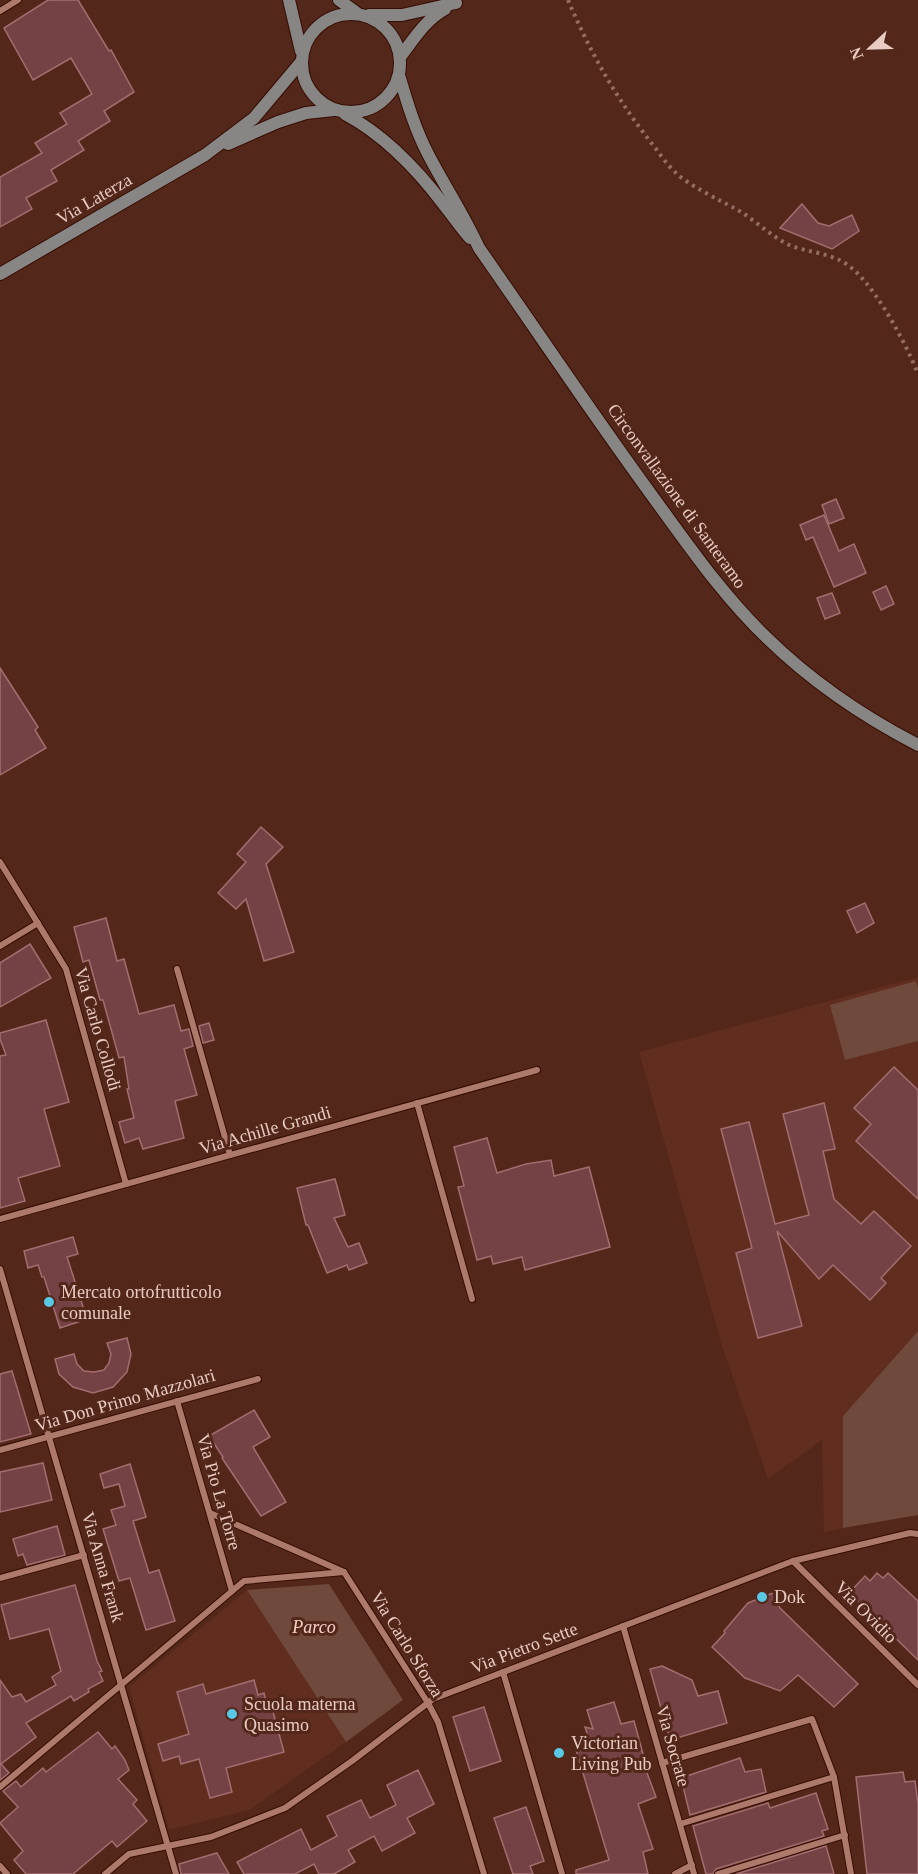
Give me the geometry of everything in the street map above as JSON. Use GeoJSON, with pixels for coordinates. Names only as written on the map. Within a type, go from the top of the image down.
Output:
{"type":"FeatureCollection","features":[{"type":"Feature","properties":{"kind":"main road"},"geometry":{"type":"LineString","coordinates":[[289,0],[300,42],[304,77],[310,91],[321,102],[338,111]]}},
{"type":"Feature","properties":{"kind":"main road"},"geometry":{"type":"LineString","coordinates":[[205,155],[278,122],[306,113],[357,112],[371,108],[384,100],[393,89],[399,75],[400,57],[397,43],[379,22],[339,0]]}},
{"type":"Feature","properties":{"kind":"main road"},"geometry":{"type":"LineString","coordinates":[[205,155],[254,117],[301,60],[306,42],[314,29],[327,20],[341,14],[402,15],[459,1]]}},
{"type":"Feature","properties":{"kind":"main road"},"geometry":{"type":"LineString","coordinates":[[400,57],[421,29],[436,14],[459,1]]}},
{"type":"Feature","properties":{"kind":"main road","name":"Circonvallazione di Santeramo"},"geometry":{"type":"LineString","coordinates":[[399,75],[410,112],[428,153],[479,248]]}},
{"type":"Feature","properties":{"kind":"main road","name":"Circonvallazione di Santeramo"},"geometry":{"type":"LineString","coordinates":[[338,111],[367,126],[384,139],[426,184],[458,226],[479,248],[637,476],[708,573],[737,608],[768,639],[855,710],[918,745]]}},
{"type":"Feature","properties":{"kind":"main road","name":"Via Laterza"},"geometry":{"type":"LineString","coordinates":[[0,274],[205,155]]}},
{"type":"Feature","properties":{"kind":"street"},"geometry":{"type":"LineString","coordinates":[[0,11],[18,0]]}},
{"type":"Feature","properties":{"kind":"street","name":"Via Carlo Collodi"},"geometry":{"type":"LineString","coordinates":[[0,862],[66,969],[126,1184]]}},
{"type":"Feature","properties":{"kind":"street"},"geometry":{"type":"LineString","coordinates":[[0,946],[38,923]]}},
{"type":"Feature","properties":{"kind":"street"},"geometry":{"type":"LineString","coordinates":[[177,969],[230,1155]]}},
{"type":"Feature","properties":{"kind":"street","name":"Via Achille Grandi"},"geometry":{"type":"LineString","coordinates":[[0,1219],[537,1070]]}},
{"type":"Feature","properties":{"kind":"street"},"geometry":{"type":"LineString","coordinates":[[417,1103],[472,1299]]}},
{"type":"Feature","properties":{"kind":"street","name":"Via Anna Frank"},"geometry":{"type":"LineString","coordinates":[[0,1269],[176,1874]]}},
{"type":"Feature","properties":{"kind":"street","name":"Via Don Primo Mazzolari"},"geometry":{"type":"LineString","coordinates":[[0,1450],[258,1379]]}},
{"type":"Feature","properties":{"kind":"street","name":"Via Pio La Torre"},"geometry":{"type":"LineString","coordinates":[[177,1401],[232,1591]]}},
{"type":"Feature","properties":{"kind":"street"},"geometry":{"type":"LineString","coordinates":[[210,1513],[344,1572]]}},
{"type":"Feature","properties":{"kind":"street","name":"Via Pietro Sette"},"geometry":{"type":"LineString","coordinates":[[105,1874],[129,1854],[211,1837],[285,1808],[352,1761],[433,1699],[793,1561],[910,1533],[918,1534]]}},
{"type":"Feature","properties":{"kind":"street"},"geometry":{"type":"LineString","coordinates":[[0,1578],[84,1555]]}},
{"type":"Feature","properties":{"kind":"street","name":"Via Ovidio"},"geometry":{"type":"LineString","coordinates":[[793,1561],[918,1685]]}},
{"type":"Feature","properties":{"kind":"street"},"geometry":{"type":"LineString","coordinates":[[0,1787],[244,1581],[344,1572]]}},
{"type":"Feature","properties":{"kind":"street","name":"Via Carlo Sforza"},"geometry":{"type":"LineString","coordinates":[[344,1572],[438,1722],[482,1873]]}},
{"type":"Feature","properties":{"kind":"street","name":"Via Socrate"},"geometry":{"type":"LineString","coordinates":[[623,1626],[694,1874]]}},
{"type":"Feature","properties":{"kind":"street"},"geometry":{"type":"LineString","coordinates":[[503,1672],[562,1874]]}},
{"type":"Feature","properties":{"kind":"street"},"geometry":{"type":"LineString","coordinates":[[663,1763],[812,1719],[834,1777],[851,1874]]}},
{"type":"Feature","properties":{"kind":"street"},"geometry":{"type":"LineString","coordinates":[[680,1824],[834,1777]]}},
{"type":"Feature","properties":{"kind":"street"},"geometry":{"type":"LineString","coordinates":[[718,1874],[845,1836]]}},
{"type":"Feature","properties":{"kind":"street"},"geometry":{"type":"LineString","coordinates":[[675,1874],[692,1865]]}},
{"type":"Feature","properties":{"kind":"street"},"geometry":{"type":"LineString","coordinates":[[0,1866],[7,1874]]}},
{"type":"Feature","properties":{"kind":"path"},"geometry":{"type":"LineString","coordinates":[[568,0],[594,58],[610,86],[677,174],[739,211],[764,231],[789,244],[842,261],[858,271],[887,313],[918,374]]}},
{"type":"Feature","properties":{"kind":"shaded area"},"geometry":{"type":"Polygon","coordinates":[[[918,977],[918,1331],[843,1416],[843,1528],[824,1532],[822,1440],[768,1479],[722,1346],[639,1052],[918,977]]]}},
{"type":"Feature","properties":{"kind":"shaded area","name":"Scuola materna Quasimo"},"geometry":{"type":"Polygon","coordinates":[[[247,1590],[346,1742],[249,1810],[169,1830],[129,1687],[247,1590]]]}},
{"type":"Feature","properties":{"kind":"green space"},"geometry":{"type":"Polygon","coordinates":[[[916,981],[918,1041],[845,1060],[830,1005],[916,981]]]}},
{"type":"Feature","properties":{"kind":"green space"},"geometry":{"type":"Polygon","coordinates":[[[918,1331],[918,1515],[843,1528],[843,1416],[918,1331]]]}},
{"type":"Feature","properties":{"kind":"green space","name":"Parco"},"geometry":{"type":"Polygon","coordinates":[[[329,1584],[403,1700],[346,1742],[247,1590],[329,1584]]]}},
{"type":"Feature","properties":{"kind":"building"},"geometry":{"type":"Polygon","coordinates":[[[48,0],[78,0],[109,51],[111,50],[134,92],[104,111],[110,121],[78,141],[84,150],[51,170],[57,181],[26,198],[32,209],[0,227],[0,177],[42,153],[35,143],[67,124],[60,113],[92,94],[71,58],[33,80],[4,28],[48,0]]]}},
{"type":"Feature","properties":{"kind":"building"},"geometry":{"type":"Polygon","coordinates":[[[802,204],[818,223],[829,226],[852,215],[859,231],[832,249],[780,228],[802,204]]]}},
{"type":"Feature","properties":{"kind":"building"},"geometry":{"type":"Polygon","coordinates":[[[836,499],[844,518],[829,524],[822,505],[836,499]]]}},
{"type":"Feature","properties":{"kind":"building"},"geometry":{"type":"Polygon","coordinates":[[[824,515],[839,551],[854,544],[866,573],[834,587],[813,537],[806,540],[800,525],[824,515]]]}},
{"type":"Feature","properties":{"kind":"building"},"geometry":{"type":"Polygon","coordinates":[[[886,586],[894,604],[881,610],[873,592],[886,586]]]}},
{"type":"Feature","properties":{"kind":"building"},"geometry":{"type":"Polygon","coordinates":[[[832,593],[840,613],[825,619],[817,598],[832,593]]]}},
{"type":"Feature","properties":{"kind":"building"},"geometry":{"type":"Polygon","coordinates":[[[0,668],[38,727],[35,730],[46,748],[0,775],[0,668]]]}},
{"type":"Feature","properties":{"kind":"building"},"geometry":{"type":"Polygon","coordinates":[[[261,827],[283,847],[266,864],[294,952],[264,961],[246,899],[236,909],[218,893],[246,862],[237,854],[261,827]]]}},
{"type":"Feature","properties":{"kind":"building"},"geometry":{"type":"Polygon","coordinates":[[[865,903],[874,923],[857,933],[847,911],[865,903]]]}},
{"type":"Feature","properties":{"kind":"building"},"geometry":{"type":"Polygon","coordinates":[[[106,918],[117,961],[124,959],[139,1014],[174,1005],[181,1031],[189,1029],[193,1046],[184,1049],[197,1095],[175,1101],[184,1138],[143,1149],[139,1138],[125,1143],[119,1122],[134,1118],[127,1089],[129,1089],[124,1057],[119,1058],[103,1000],[100,1000],[89,960],[83,962],[74,927],[106,918]]]}},
{"type":"Feature","properties":{"kind":"building"},"geometry":{"type":"Polygon","coordinates":[[[30,944],[51,978],[0,1007],[0,963],[30,944]]]}},
{"type":"Feature","properties":{"kind":"building"},"geometry":{"type":"Polygon","coordinates":[[[46,1020],[69,1102],[44,1109],[60,1166],[18,1178],[25,1201],[0,1208],[0,1056],[6,1055],[0,1033],[46,1020]]]}},
{"type":"Feature","properties":{"kind":"building"},"geometry":{"type":"Polygon","coordinates":[[[209,1023],[214,1040],[203,1043],[199,1026],[209,1023]]]}},
{"type":"Feature","properties":{"kind":"building"},"geometry":{"type":"Polygon","coordinates":[[[894,1067],[918,1090],[918,1199],[856,1141],[871,1124],[854,1108],[894,1067]]]}},
{"type":"Feature","properties":{"kind":"building"},"geometry":{"type":"Polygon","coordinates":[[[824,1103],[835,1149],[823,1151],[834,1199],[861,1224],[874,1211],[911,1246],[881,1278],[886,1283],[870,1300],[833,1265],[819,1279],[777,1231],[802,1326],[758,1338],[736,1253],[752,1248],[721,1129],[749,1122],[775,1224],[809,1215],[783,1114],[824,1103]]]}},
{"type":"Feature","properties":{"kind":"building"},"geometry":{"type":"Polygon","coordinates":[[[487,1138],[497,1173],[526,1164],[551,1160],[554,1176],[589,1167],[610,1247],[525,1270],[522,1257],[493,1264],[491,1256],[477,1260],[458,1187],[464,1186],[454,1147],[487,1138]]]}},
{"type":"Feature","properties":{"kind":"building"},"geometry":{"type":"Polygon","coordinates":[[[335,1179],[345,1215],[334,1218],[348,1247],[359,1243],[367,1263],[349,1270],[347,1265],[327,1273],[308,1225],[306,1225],[297,1188],[335,1179]]]}},
{"type":"Feature","properties":{"kind":"building"},"geometry":{"type":"Polygon","coordinates":[[[73,1237],[78,1254],[67,1257],[87,1319],[60,1328],[44,1277],[38,1265],[28,1268],[24,1251],[73,1237]]]}},
{"type":"Feature","properties":{"kind":"building"},"geometry":{"type":"Polygon","coordinates":[[[127,1338],[131,1354],[127,1372],[113,1387],[93,1393],[73,1387],[59,1374],[55,1359],[74,1354],[77,1364],[84,1371],[104,1370],[111,1354],[107,1343],[127,1338]]]}},
{"type":"Feature","properties":{"kind":"building"},"geometry":{"type":"Polygon","coordinates":[[[12,1371],[31,1434],[0,1442],[0,1374],[12,1371]]]}},
{"type":"Feature","properties":{"kind":"building"},"geometry":{"type":"Polygon","coordinates":[[[254,1410],[270,1437],[253,1447],[286,1502],[261,1516],[209,1436],[254,1410]]]}},
{"type":"Feature","properties":{"kind":"building"},"geometry":{"type":"Polygon","coordinates":[[[43,1463],[52,1500],[0,1512],[0,1472],[43,1463]]]}},
{"type":"Feature","properties":{"kind":"building"},"geometry":{"type":"Polygon","coordinates":[[[130,1464],[146,1517],[133,1521],[149,1573],[159,1570],[175,1621],[146,1630],[130,1578],[119,1581],[103,1529],[116,1525],[111,1510],[125,1506],[119,1484],[104,1488],[100,1474],[130,1464]]]}},
{"type":"Feature","properties":{"kind":"building"},"geometry":{"type":"Polygon","coordinates":[[[57,1526],[65,1555],[27,1565],[23,1554],[18,1556],[13,1539],[57,1526]]]}},
{"type":"Feature","properties":{"kind":"building"},"geometry":{"type":"Polygon","coordinates":[[[877,1573],[883,1578],[888,1573],[918,1601],[918,1660],[849,1593],[865,1576],[870,1581],[877,1573]]]}},
{"type":"Feature","properties":{"kind":"building"},"geometry":{"type":"Polygon","coordinates":[[[75,1585],[102,1671],[99,1672],[103,1681],[88,1689],[89,1692],[74,1701],[71,1696],[26,1723],[36,1737],[1,1764],[9,1773],[0,1780],[0,1680],[12,1697],[21,1694],[26,1702],[56,1685],[52,1677],[61,1671],[49,1629],[10,1639],[1,1605],[75,1585]]]}},
{"type":"Feature","properties":{"kind":"building"},"geometry":{"type":"Polygon","coordinates":[[[773,1593],[780,1608],[858,1684],[834,1707],[798,1675],[780,1691],[745,1678],[712,1647],[748,1603],[773,1593]]]}},
{"type":"Feature","properties":{"kind":"building"},"geometry":{"type":"Polygon","coordinates":[[[662,1666],[692,1680],[698,1696],[718,1691],[727,1723],[670,1740],[650,1669],[662,1666]]]}},
{"type":"Feature","properties":{"kind":"building"},"geometry":{"type":"Polygon","coordinates":[[[254,1680],[258,1695],[264,1693],[268,1710],[272,1708],[284,1752],[226,1768],[232,1792],[210,1798],[199,1759],[181,1764],[179,1756],[163,1761],[158,1744],[189,1734],[177,1692],[203,1684],[206,1694],[254,1680]]]}},
{"type":"Feature","properties":{"kind":"building"},"geometry":{"type":"Polygon","coordinates":[[[614,1702],[621,1724],[634,1721],[646,1765],[644,1765],[656,1797],[638,1804],[653,1849],[643,1852],[648,1874],[576,1874],[576,1870],[609,1860],[574,1743],[589,1739],[585,1727],[593,1729],[587,1710],[614,1702]]]}},
{"type":"Feature","properties":{"kind":"building"},"geometry":{"type":"Polygon","coordinates":[[[484,1707],[501,1761],[470,1771],[453,1717],[484,1707]]]}},
{"type":"Feature","properties":{"kind":"building"},"geometry":{"type":"Polygon","coordinates":[[[98,1732],[112,1749],[115,1746],[125,1760],[129,1770],[118,1779],[137,1800],[133,1804],[147,1821],[117,1847],[112,1841],[73,1874],[26,1874],[14,1860],[23,1851],[0,1823],[18,1807],[3,1791],[16,1781],[21,1787],[43,1768],[46,1772],[98,1732]]]}},
{"type":"Feature","properties":{"kind":"building"},"geometry":{"type":"Polygon","coordinates":[[[740,1758],[745,1772],[761,1769],[766,1792],[690,1815],[681,1778],[740,1758]]]}},
{"type":"Feature","properties":{"kind":"building"},"geometry":{"type":"Polygon","coordinates":[[[418,1770],[434,1804],[407,1818],[415,1833],[382,1851],[374,1836],[348,1850],[355,1862],[334,1874],[319,1874],[314,1864],[295,1874],[244,1874],[237,1862],[301,1829],[311,1850],[337,1836],[327,1816],[361,1800],[370,1818],[396,1805],[387,1785],[418,1770]]]}},
{"type":"Feature","properties":{"kind":"building"},"geometry":{"type":"Polygon","coordinates":[[[903,1772],[905,1782],[915,1781],[918,1804],[918,1874],[867,1874],[856,1777],[903,1772]]]}},
{"type":"Feature","properties":{"kind":"building"},"geometry":{"type":"Polygon","coordinates":[[[816,1793],[828,1829],[822,1831],[824,1836],[716,1869],[713,1874],[706,1874],[693,1826],[768,1803],[770,1808],[816,1793]]]}},
{"type":"Feature","properties":{"kind":"building"},"geometry":{"type":"Polygon","coordinates":[[[526,1807],[544,1861],[530,1866],[533,1874],[513,1874],[494,1818],[526,1807]]]}},
{"type":"Feature","properties":{"kind":"building"},"geometry":{"type":"Polygon","coordinates":[[[826,1846],[834,1874],[736,1874],[826,1846]]]}},
{"type":"Feature","properties":{"kind":"building"},"geometry":{"type":"Polygon","coordinates":[[[217,1853],[229,1874],[181,1874],[179,1864],[217,1853]]]}},
{"type":"Feature","properties":{"kind":"place","name":"Mercato ortofrutticolo comunale"},"geometry":{"type":"Point","coordinates":[49,1302]}},
{"type":"Feature","properties":{"kind":"place","name":"Dok"},"geometry":{"type":"Point","coordinates":[762,1597]}},
{"type":"Feature","properties":{"kind":"place","name":"Scuola materna Quasimo"},"geometry":{"type":"Point","coordinates":[232,1714]}},
{"type":"Feature","properties":{"kind":"place","name":"Victorian Living Pub"},"geometry":{"type":"Point","coordinates":[559,1753]}}]}
